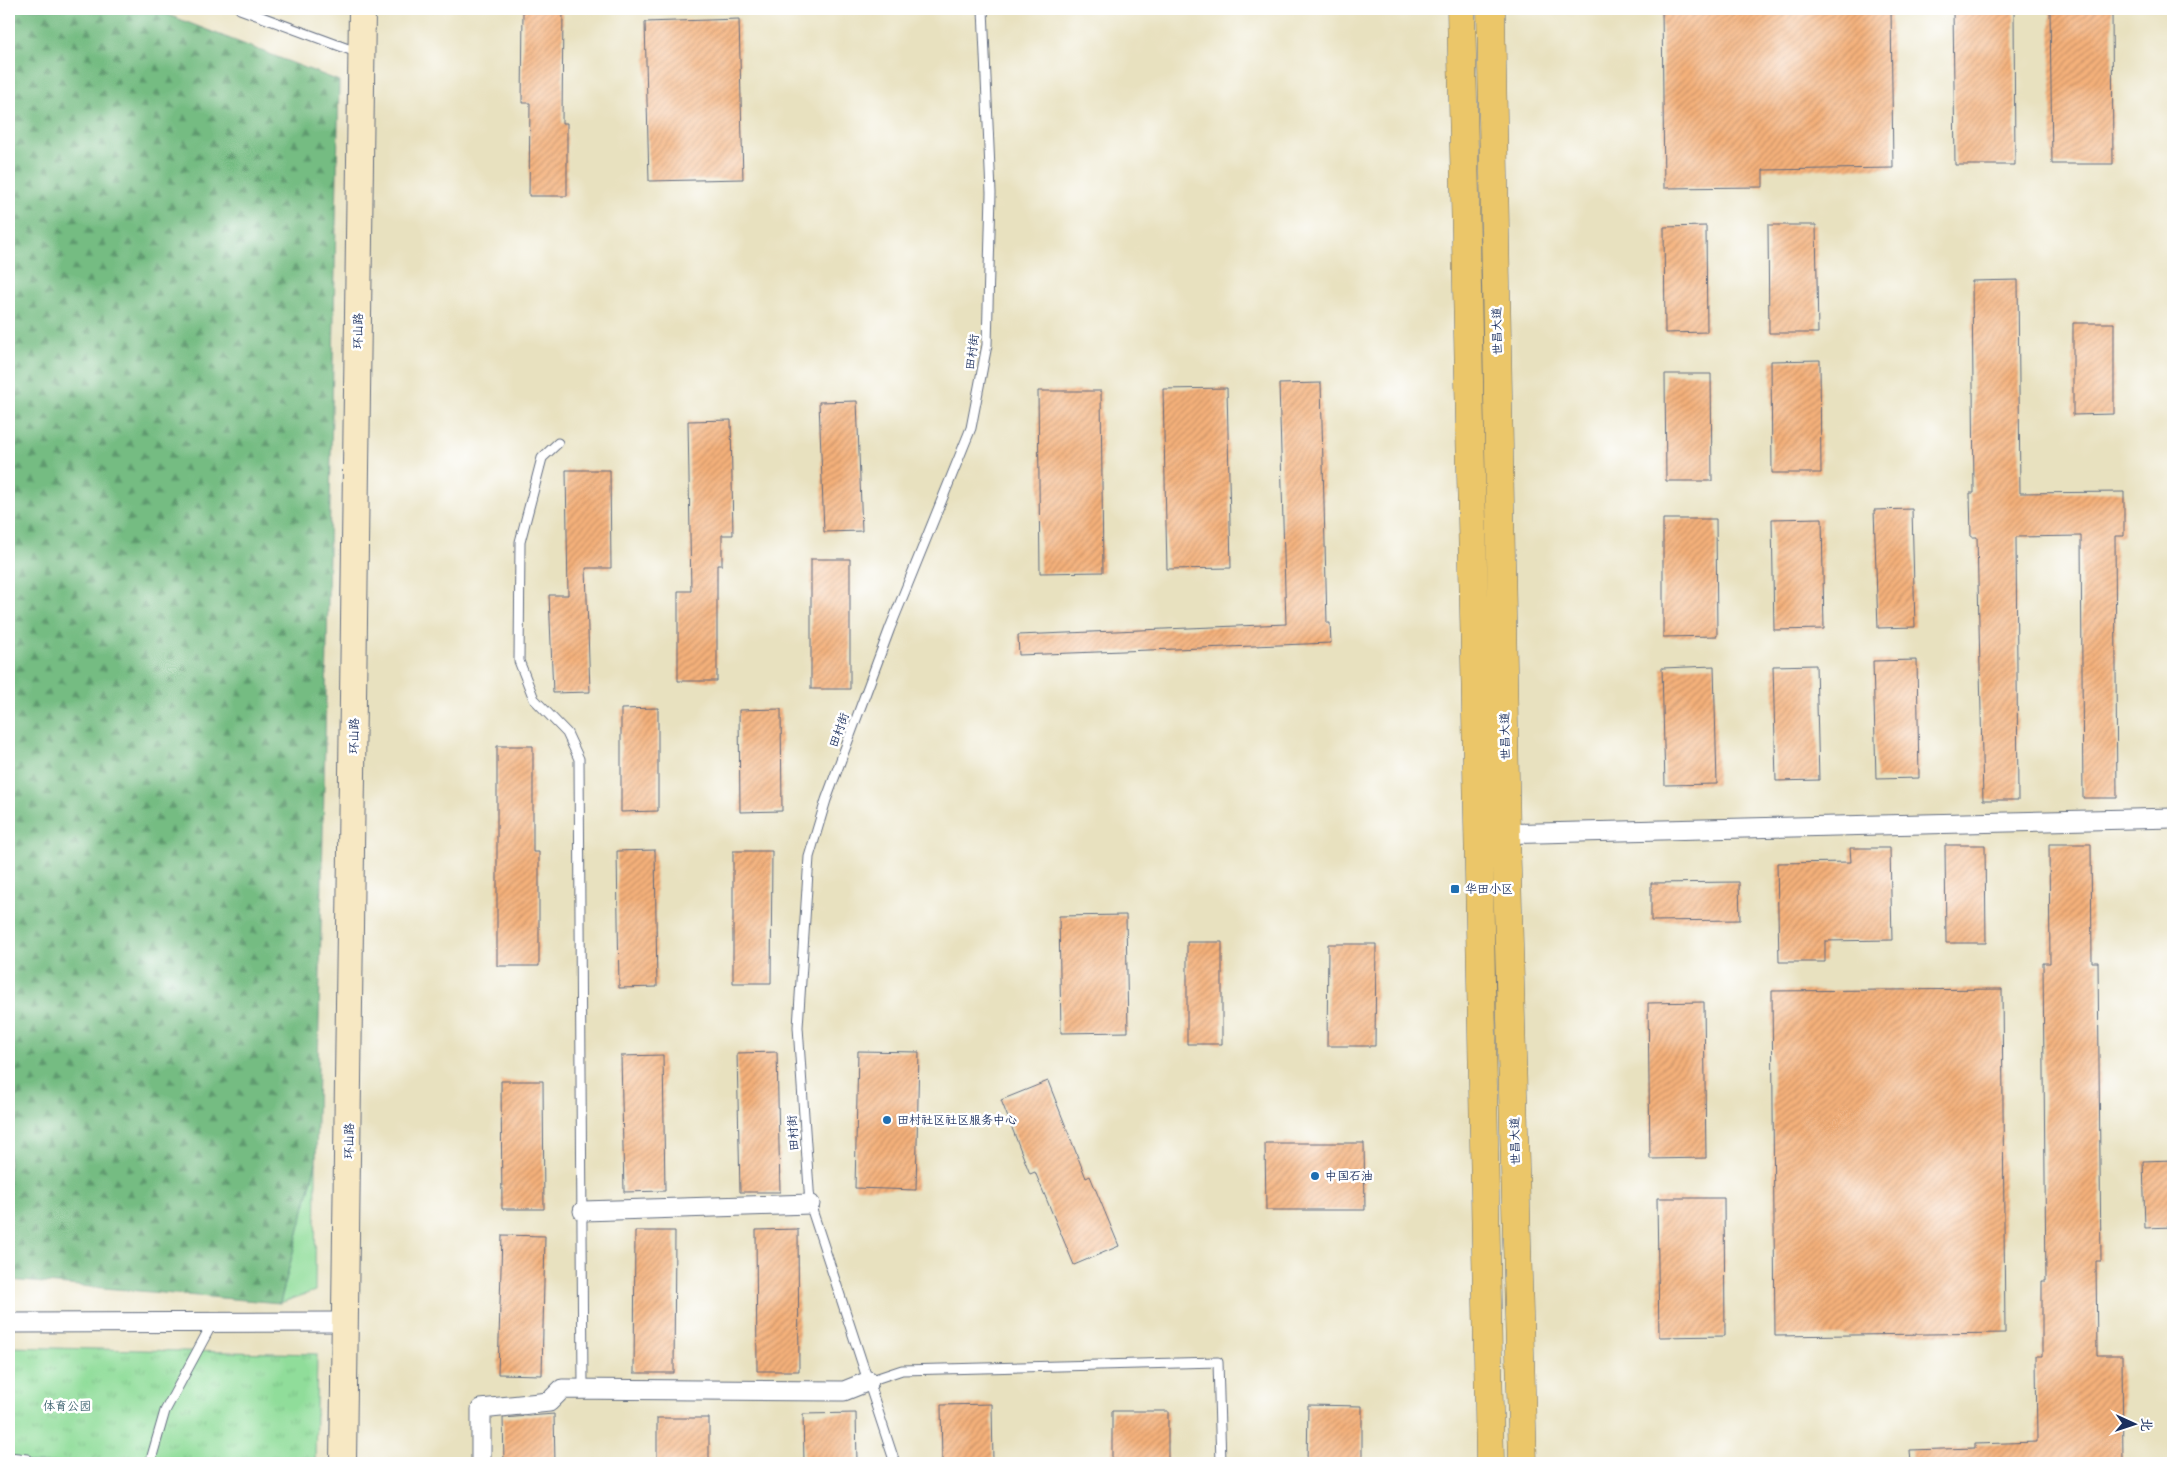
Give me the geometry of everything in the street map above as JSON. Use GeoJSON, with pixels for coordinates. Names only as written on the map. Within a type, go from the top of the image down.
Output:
{"type":"FeatureCollection","features":[{"type":"Feature","properties":{"kind":"main road","name":"环山路"},"geometry":{"type":"LineString","coordinates":[[343,1463],[347,1322],[362,9]]}},
{"type":"Feature","properties":{"kind":"main road","name":"世昌大道"},"geometry":{"type":"LineString","coordinates":[[1492,12],[1506,834],[1523,1463]]}},
{"type":"Feature","properties":{"kind":"main road"},"geometry":{"type":"LineString","coordinates":[[1459,14],[1490,1463]]}},
{"type":"Feature","properties":{"kind":"street"},"geometry":{"type":"LineString","coordinates":[[1478,833],[1506,834],[2173,818]]}},
{"type":"Feature","properties":{"kind":"street"},"geometry":{"type":"LineString","coordinates":[[582,1212],[810,1204]]}},
{"type":"Feature","properties":{"kind":"street"},"geometry":{"type":"LineString","coordinates":[[9,1323],[347,1322]]}},
{"type":"Feature","properties":{"kind":"street"},"geometry":{"type":"LineString","coordinates":[[480,1463],[481,1409],[549,1402],[562,1388],[844,1391],[869,1381]]}},
{"type":"Feature","properties":{"kind":"lane"},"geometry":{"type":"LineString","coordinates":[[240,9],[362,54]]}},
{"type":"Feature","properties":{"kind":"lane","name":"田村街"},"geometry":{"type":"LineString","coordinates":[[895,1463],[810,1204],[798,1027],[809,857],[826,800],[890,628],[971,428],[987,345],[991,193],[984,9]]}},
{"type":"Feature","properties":{"kind":"lane"},"geometry":{"type":"LineString","coordinates":[[558,443],[542,458],[520,542],[518,661],[534,699],[567,733],[579,759],[583,1389]]}},
{"type":"Feature","properties":{"kind":"lane"},"geometry":{"type":"LineString","coordinates":[[150,1463],[165,1411],[213,1322]]}},
{"type":"Feature","properties":{"kind":"lane"},"geometry":{"type":"LineString","coordinates":[[869,1381],[902,1370],[1218,1362],[1221,1463]]}},
{"type":"Feature","properties":{"kind":"lane"},"geometry":{"type":"LineString","coordinates":[[9,1457],[28,1459],[32,1463]]}},
{"type":"Feature","properties":{"kind":"green space"},"geometry":{"type":"Polygon","coordinates":[[[9,9],[153,9],[339,81],[316,1163],[280,1303],[9,1280],[9,9]]]}},
{"type":"Feature","properties":{"kind":"green space"},"geometry":{"type":"Polygon","coordinates":[[[316,1163],[315,1291],[280,1303],[316,1163]]]}},
{"type":"Feature","properties":{"kind":"green space","name":"体育公园"},"geometry":{"type":"Polygon","coordinates":[[[9,1347],[317,1354],[315,1463],[9,1463],[9,1347]]]}},
{"type":"Feature","properties":{"kind":"building"},"geometry":{"type":"Polygon","coordinates":[[[523,9],[563,9],[562,123],[567,123],[567,196],[529,196],[530,103],[522,103],[523,9]]]}},
{"type":"Feature","properties":{"kind":"building"},"geometry":{"type":"Polygon","coordinates":[[[1662,9],[1891,9],[1893,168],[1763,170],[1763,187],[1664,188],[1662,9]]]}},
{"type":"Feature","properties":{"kind":"building"},"geometry":{"type":"Polygon","coordinates":[[[1953,9],[2014,9],[2015,165],[1955,165],[1953,9]]]}},
{"type":"Feature","properties":{"kind":"building"},"geometry":{"type":"Polygon","coordinates":[[[2050,9],[2112,9],[2113,164],[2052,164],[2050,9]]]}},
{"type":"Feature","properties":{"kind":"building"},"geometry":{"type":"Polygon","coordinates":[[[739,19],[743,179],[649,181],[645,22],[739,19]]]}},
{"type":"Feature","properties":{"kind":"building"},"geometry":{"type":"Polygon","coordinates":[[[1768,225],[1816,225],[1818,333],[1769,333],[1768,225]]]}},
{"type":"Feature","properties":{"kind":"building"},"geometry":{"type":"Polygon","coordinates":[[[1706,226],[1707,332],[1665,333],[1664,227],[1706,226]]]}},
{"type":"Feature","properties":{"kind":"building"},"geometry":{"type":"Polygon","coordinates":[[[2018,280],[2020,493],[2124,492],[2124,536],[2115,536],[2117,798],[2083,798],[2081,536],[2016,537],[2018,800],[1983,800],[1977,537],[1971,537],[1970,493],[1974,493],[1972,281],[2018,280]]]}},
{"type":"Feature","properties":{"kind":"building"},"geometry":{"type":"Polygon","coordinates":[[[2073,323],[2114,323],[2114,414],[2073,415],[2073,323]]]}},
{"type":"Feature","properties":{"kind":"building"},"geometry":{"type":"Polygon","coordinates":[[[1820,360],[1821,473],[1772,473],[1771,361],[1820,360]]]}},
{"type":"Feature","properties":{"kind":"building"},"geometry":{"type":"Polygon","coordinates":[[[1665,374],[1711,374],[1712,481],[1666,481],[1665,374]]]}},
{"type":"Feature","properties":{"kind":"building"},"geometry":{"type":"Polygon","coordinates":[[[1321,383],[1327,623],[1330,623],[1331,643],[1019,655],[1018,635],[1286,624],[1279,384],[1321,383]]]}},
{"type":"Feature","properties":{"kind":"building"},"geometry":{"type":"Polygon","coordinates":[[[1227,388],[1231,568],[1167,569],[1163,389],[1227,388]]]}},
{"type":"Feature","properties":{"kind":"building"},"geometry":{"type":"Polygon","coordinates":[[[1038,391],[1101,391],[1103,572],[1040,573],[1038,391]]]}},
{"type":"Feature","properties":{"kind":"building"},"geometry":{"type":"Polygon","coordinates":[[[857,401],[862,531],[824,532],[819,402],[857,401]]]}},
{"type":"Feature","properties":{"kind":"building"},"geometry":{"type":"Polygon","coordinates":[[[731,420],[733,535],[722,535],[722,565],[717,565],[717,681],[678,681],[678,591],[691,591],[688,421],[731,420]]]}},
{"type":"Feature","properties":{"kind":"building"},"geometry":{"type":"Polygon","coordinates":[[[566,470],[610,470],[611,568],[586,568],[590,692],[553,693],[549,595],[568,595],[566,470]]]}},
{"type":"Feature","properties":{"kind":"building"},"geometry":{"type":"Polygon","coordinates":[[[1912,509],[1915,627],[1878,628],[1874,510],[1912,509]]]}},
{"type":"Feature","properties":{"kind":"building"},"geometry":{"type":"Polygon","coordinates":[[[1822,518],[1824,629],[1774,630],[1772,519],[1822,518]]]}},
{"type":"Feature","properties":{"kind":"building"},"geometry":{"type":"Polygon","coordinates":[[[1663,519],[1716,519],[1717,636],[1663,637],[1663,519]]]}},
{"type":"Feature","properties":{"kind":"building"},"geometry":{"type":"Polygon","coordinates":[[[811,559],[850,559],[850,689],[811,689],[811,559]]]}},
{"type":"Feature","properties":{"kind":"building"},"geometry":{"type":"Polygon","coordinates":[[[1917,660],[1919,778],[1876,779],[1873,661],[1917,660]]]}},
{"type":"Feature","properties":{"kind":"building"},"geometry":{"type":"Polygon","coordinates":[[[1816,665],[1819,780],[1776,781],[1773,666],[1816,665]]]}},
{"type":"Feature","properties":{"kind":"building"},"geometry":{"type":"Polygon","coordinates":[[[1714,666],[1717,784],[1665,785],[1662,668],[1714,666]]]}},
{"type":"Feature","properties":{"kind":"building"},"geometry":{"type":"Polygon","coordinates":[[[658,708],[658,811],[621,812],[621,709],[658,708]]]}},
{"type":"Feature","properties":{"kind":"building"},"geometry":{"type":"Polygon","coordinates":[[[781,709],[782,811],[740,812],[739,710],[781,709]]]}},
{"type":"Feature","properties":{"kind":"building"},"geometry":{"type":"Polygon","coordinates":[[[497,746],[533,746],[533,852],[539,852],[539,966],[497,966],[497,746]]]}},
{"type":"Feature","properties":{"kind":"building"},"geometry":{"type":"Polygon","coordinates":[[[2049,844],[2091,844],[2092,962],[2098,962],[2101,1261],[2096,1261],[2097,1355],[2122,1355],[2123,1463],[1911,1463],[1910,1450],[1975,1448],[1975,1444],[2037,1442],[2036,1356],[2042,1356],[2042,1281],[2046,1281],[2043,963],[2050,963],[2049,844]]]}},
{"type":"Feature","properties":{"kind":"building"},"geometry":{"type":"Polygon","coordinates":[[[1945,845],[1985,845],[1986,943],[1946,943],[1945,845]]]}},
{"type":"Feature","properties":{"kind":"building"},"geometry":{"type":"Polygon","coordinates":[[[1850,848],[1890,848],[1892,940],[1825,941],[1825,962],[1779,962],[1777,863],[1851,862],[1850,848]]]}},
{"type":"Feature","properties":{"kind":"building"},"geometry":{"type":"Polygon","coordinates":[[[655,850],[657,987],[619,988],[617,851],[655,850]]]}},
{"type":"Feature","properties":{"kind":"building"},"geometry":{"type":"Polygon","coordinates":[[[733,851],[772,851],[771,983],[733,983],[733,851]]]}},
{"type":"Feature","properties":{"kind":"building"},"geometry":{"type":"Polygon","coordinates":[[[1739,882],[1740,920],[1651,921],[1651,883],[1739,882]]]}},
{"type":"Feature","properties":{"kind":"building"},"geometry":{"type":"Polygon","coordinates":[[[1126,915],[1128,1032],[1061,1033],[1059,916],[1126,915]]]}},
{"type":"Feature","properties":{"kind":"building"},"geometry":{"type":"Polygon","coordinates":[[[1187,942],[1222,942],[1222,1044],[1187,1044],[1187,942]]]}},
{"type":"Feature","properties":{"kind":"building"},"geometry":{"type":"Polygon","coordinates":[[[1328,944],[1376,944],[1375,1046],[1327,1046],[1328,944]]]}},
{"type":"Feature","properties":{"kind":"building"},"geometry":{"type":"Polygon","coordinates":[[[2002,989],[2005,1333],[1775,1336],[1772,991],[2002,989]]]}},
{"type":"Feature","properties":{"kind":"building"},"geometry":{"type":"Polygon","coordinates":[[[1704,1002],[1706,1158],[1650,1159],[1648,1003],[1704,1002]]]}},
{"type":"Feature","properties":{"kind":"building","name":"田村社区社区服务中心"},"geometry":{"type":"Polygon","coordinates":[[[858,1051],[919,1052],[916,1190],[855,1188],[858,1051]]]}},
{"type":"Feature","properties":{"kind":"building"},"geometry":{"type":"Polygon","coordinates":[[[777,1052],[780,1192],[740,1192],[737,1053],[777,1052]]]}},
{"type":"Feature","properties":{"kind":"building"},"geometry":{"type":"Polygon","coordinates":[[[663,1055],[665,1191],[624,1192],[621,1056],[663,1055]]]}},
{"type":"Feature","properties":{"kind":"building"},"geometry":{"type":"Polygon","coordinates":[[[501,1081],[543,1081],[544,1209],[502,1209],[501,1081]]]}},
{"type":"Feature","properties":{"kind":"building"},"geometry":{"type":"Polygon","coordinates":[[[1048,1081],[1086,1178],[1090,1176],[1119,1246],[1074,1265],[1035,1172],[1030,1174],[1001,1100],[1048,1081]]]}},
{"type":"Feature","properties":{"kind":"building","name":"中国石油"},"geometry":{"type":"Polygon","coordinates":[[[1265,1143],[1364,1143],[1365,1210],[1266,1210],[1265,1143]]]}},
{"type":"Feature","properties":{"kind":"building"},"geometry":{"type":"Polygon","coordinates":[[[2173,1160],[2173,1227],[2145,1228],[2143,1161],[2173,1160]]]}},
{"type":"Feature","properties":{"kind":"building"},"geometry":{"type":"Polygon","coordinates":[[[1657,1198],[1724,1198],[1725,1336],[1659,1337],[1657,1198]]]}},
{"type":"Feature","properties":{"kind":"building"},"geometry":{"type":"Polygon","coordinates":[[[798,1229],[799,1371],[757,1371],[756,1230],[798,1229]]]}},
{"type":"Feature","properties":{"kind":"building"},"geometry":{"type":"Polygon","coordinates":[[[635,1231],[675,1231],[674,1373],[634,1373],[635,1231]]]}},
{"type":"Feature","properties":{"kind":"building"},"geometry":{"type":"Polygon","coordinates":[[[502,1235],[545,1236],[542,1375],[498,1374],[502,1235]]]}},
{"type":"Feature","properties":{"kind":"building"},"geometry":{"type":"Polygon","coordinates":[[[992,1404],[993,1463],[942,1463],[941,1405],[992,1404]]]}},
{"type":"Feature","properties":{"kind":"building"},"geometry":{"type":"Polygon","coordinates":[[[1308,1405],[1362,1406],[1362,1463],[1307,1463],[1308,1405]]]}},
{"type":"Feature","properties":{"kind":"building"},"geometry":{"type":"Polygon","coordinates":[[[1112,1411],[1168,1411],[1168,1463],[1112,1463],[1112,1411]]]}},
{"type":"Feature","properties":{"kind":"building"},"geometry":{"type":"Polygon","coordinates":[[[856,1413],[857,1463],[804,1463],[803,1414],[856,1413]]]}},
{"type":"Feature","properties":{"kind":"building"},"geometry":{"type":"Polygon","coordinates":[[[554,1414],[555,1463],[504,1463],[503,1418],[554,1414]]]}},
{"type":"Feature","properties":{"kind":"building"},"geometry":{"type":"Polygon","coordinates":[[[657,1418],[709,1418],[709,1463],[657,1463],[657,1418]]]}},
{"type":"Feature","properties":{"kind":"place","name":"华田小区"},"geometry":{"type":"Point","coordinates":[1455,889]}},
{"type":"Feature","properties":{"kind":"place","name":"田村社区社区服务中心"},"geometry":{"type":"Point","coordinates":[887,1120]}},
{"type":"Feature","properties":{"kind":"place","name":"中国石油"},"geometry":{"type":"Point","coordinates":[1315,1176]}}]}
